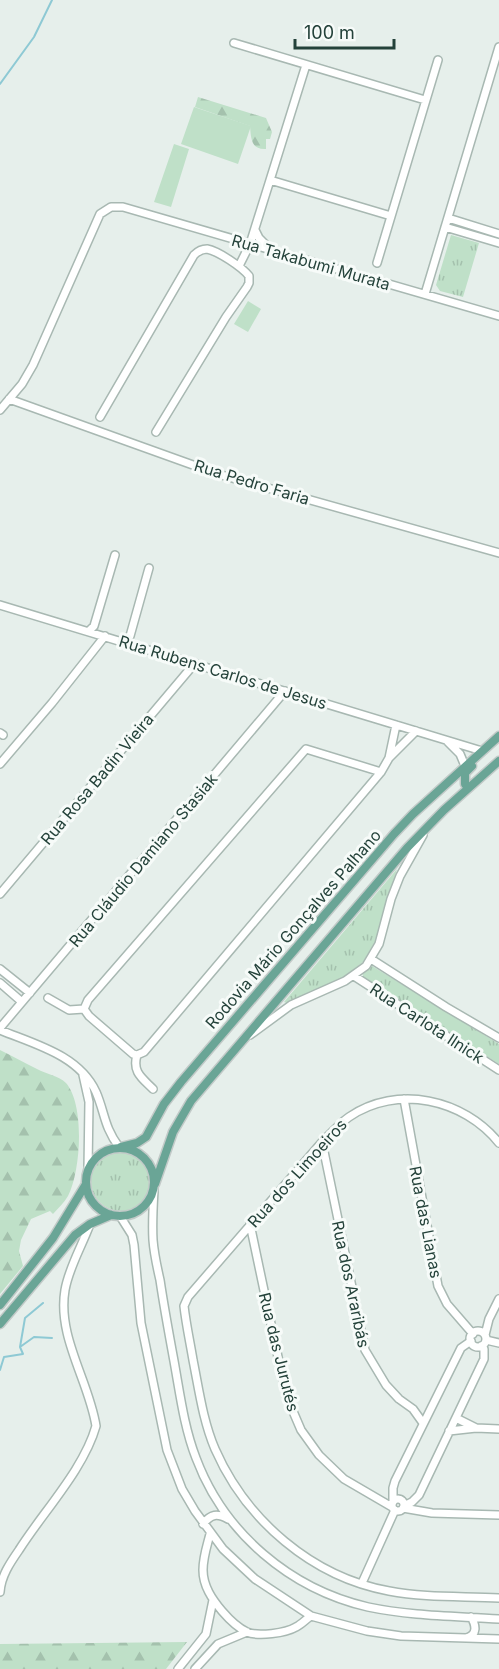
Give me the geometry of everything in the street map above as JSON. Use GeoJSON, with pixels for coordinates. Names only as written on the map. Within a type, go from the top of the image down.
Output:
{"type":"FeatureCollection","features":[{"type":"Feature","properties":{"kind":"main road","name":"Rodovia Mário Gonçalves Palhano"},"geometry":{"type":"LineString","coordinates":[[120,1147],[137,1143],[150,1133],[165,1104],[181,1082],[394,834],[499,736]]}},
{"type":"Feature","properties":{"kind":"main road"},"geometry":{"type":"LineString","coordinates":[[468,788],[465,784],[465,773],[482,751]]}},
{"type":"Feature","properties":{"kind":"main road"},"geometry":{"type":"LineString","coordinates":[[0,1324],[75,1235],[90,1224],[141,1210],[149,1201],[165,1149],[179,1119],[191,1101],[430,823],[499,761]]}},
{"type":"Feature","properties":{"kind":"main road"},"geometry":{"type":"LineString","coordinates":[[116,1216],[95,1205],[89,1196],[86,1183],[88,1170],[98,1155],[109,1149],[120,1147],[133,1150],[143,1156],[151,1166],[154,1187]]}},
{"type":"Feature","properties":{"kind":"main road"},"geometry":{"type":"LineString","coordinates":[[0,1305],[53,1238],[86,1183]]}},
{"type":"Feature","properties":{"kind":"street"},"geometry":{"type":"LineString","coordinates":[[234,43],[425,100]]}},
{"type":"Feature","properties":{"kind":"street"},"geometry":{"type":"LineString","coordinates":[[425,294],[499,47]]}},
{"type":"Feature","properties":{"kind":"street"},"geometry":{"type":"LineString","coordinates":[[377,263],[438,60]]}},
{"type":"Feature","properties":{"kind":"street"},"geometry":{"type":"LineString","coordinates":[[238,266],[255,230],[306,65]]}},
{"type":"Feature","properties":{"kind":"street"},"geometry":{"type":"LineString","coordinates":[[270,180],[391,216]]}},
{"type":"Feature","properties":{"kind":"street","name":"Rua Takabumi Murata"},"geometry":{"type":"LineString","coordinates":[[9,399],[22,384],[33,365],[100,214],[111,207],[123,207],[499,316]]}},
{"type":"Feature","properties":{"kind":"street"},"geometry":{"type":"LineString","coordinates":[[248,245],[255,219],[259,214]]}},
{"type":"Feature","properties":{"kind":"street"},"geometry":{"type":"LineString","coordinates":[[448,218],[499,234]]}},
{"type":"Feature","properties":{"kind":"street"},"geometry":{"type":"LineString","coordinates":[[445,227],[499,243]]}},
{"type":"Feature","properties":{"kind":"street"},"geometry":{"type":"LineString","coordinates":[[255,230],[259,238],[271,250]]}},
{"type":"Feature","properties":{"kind":"street"},"geometry":{"type":"LineString","coordinates":[[100,417],[194,255],[199,250],[208,249],[238,266],[249,276],[249,283],[156,432]]}},
{"type":"Feature","properties":{"kind":"street"},"geometry":{"type":"LineString","coordinates":[[0,410],[9,399]]}},
{"type":"Feature","properties":{"kind":"street","name":"Rua Pedro Faria"},"geometry":{"type":"LineString","coordinates":[[9,399],[218,474],[499,553]]}},
{"type":"Feature","properties":{"kind":"street"},"geometry":{"type":"LineString","coordinates":[[88,631],[94,626],[115,555]]}},
{"type":"Feature","properties":{"kind":"street"},"geometry":{"type":"LineString","coordinates":[[124,642],[130,636],[149,568]]}},
{"type":"Feature","properties":{"kind":"street","name":"Rua Rubens Carlos de Jesus"},"geometry":{"type":"LineString","coordinates":[[0,605],[482,751]]}},
{"type":"Feature","properties":{"kind":"street"},"geometry":{"type":"LineString","coordinates":[[0,764],[105,636]]}},
{"type":"Feature","properties":{"kind":"street","name":"Rua Rosa Badin Vieira"},"geometry":{"type":"LineString","coordinates":[[0,894],[195,663]]}},
{"type":"Feature","properties":{"kind":"street","name":"Rua Cláudio Damiano Stasiak"},"geometry":{"type":"LineString","coordinates":[[0,1029],[285,691]]}},
{"type":"Feature","properties":{"kind":"street"},"geometry":{"type":"LineString","coordinates":[[389,758],[396,724]]}},
{"type":"Feature","properties":{"kind":"street"},"geometry":{"type":"LineString","coordinates":[[137,1055],[144,1052],[381,772],[389,758],[416,731]]}},
{"type":"Feature","properties":{"kind":"street"},"geometry":{"type":"LineString","coordinates":[[446,740],[460,754],[465,766]]}},
{"type":"Feature","properties":{"kind":"street"},"geometry":{"type":"LineString","coordinates":[[137,1055],[88,1016],[84,1005],[88,1000],[306,749],[381,772]]}},
{"type":"Feature","properties":{"kind":"street"},"geometry":{"type":"LineString","coordinates":[[243,1040],[291,1005],[354,976],[371,959],[383,934],[391,899],[400,876],[430,823]]}},
{"type":"Feature","properties":{"kind":"street"},"geometry":{"type":"LineString","coordinates":[[371,959],[446,1008],[499,1038]]}},
{"type":"Feature","properties":{"kind":"street"},"geometry":{"type":"LineString","coordinates":[[0,969],[30,993]]}},
{"type":"Feature","properties":{"kind":"street","name":"Rua Carlota Ilnick"},"geometry":{"type":"LineString","coordinates":[[354,976],[499,1070]]}},
{"type":"Feature","properties":{"kind":"street"},"geometry":{"type":"LineString","coordinates":[[0,983],[22,1002]]}},
{"type":"Feature","properties":{"kind":"street"},"geometry":{"type":"LineString","coordinates":[[48,998],[69,1010],[84,1009]]}},
{"type":"Feature","properties":{"kind":"street"},"geometry":{"type":"LineString","coordinates":[[0,1029],[65,1058],[82,1073],[96,1091],[108,1133],[120,1147]]}},
{"type":"Feature","properties":{"kind":"street"},"geometry":{"type":"LineString","coordinates":[[137,1055],[136,1071],[153,1089]]}},
{"type":"Feature","properties":{"kind":"street"},"geometry":{"type":"LineString","coordinates":[[82,1073],[89,1102],[88,1170]]}},
{"type":"Feature","properties":{"kind":"street","name":"Rua dos Limoeiros"},"geometry":{"type":"LineString","coordinates":[[362,1583],[320,1565],[286,1542],[257,1515],[235,1486],[214,1447],[205,1419],[184,1304],[322,1142],[343,1121],[356,1113],[378,1104],[404,1099],[432,1101],[462,1112],[482,1124],[499,1143]]}},
{"type":"Feature","properties":{"kind":"street","name":"Rua das Lianas"},"geometry":{"type":"LineString","coordinates":[[404,1099],[438,1286],[447,1304],[474,1335]]}},
{"type":"Feature","properties":{"kind":"street","name":"Rua dos Araribás"},"geometry":{"type":"LineString","coordinates":[[322,1142],[365,1350],[386,1385],[399,1399],[413,1409],[423,1423]]}},
{"type":"Feature","properties":{"kind":"street"},"geometry":{"type":"LineString","coordinates":[[154,1187],[153,1242],[185,1421],[196,1460],[231,1520],[259,1551],[280,1568],[335,1598],[396,1612],[499,1619]]}},
{"type":"Feature","properties":{"kind":"street"},"geometry":{"type":"LineString","coordinates":[[116,1216],[132,1235],[141,1323],[167,1450],[182,1489],[210,1534],[249,1574],[311,1616],[401,1636],[499,1639]]}},
{"type":"Feature","properties":{"kind":"street"},"geometry":{"type":"LineString","coordinates":[[0,1592],[5,1572],[69,1479],[93,1438],[96,1426],[69,1337],[64,1310],[68,1277],[90,1224]]}},
{"type":"Feature","properties":{"kind":"street","name":"Rua das Jurutés"},"geometry":{"type":"LineString","coordinates":[[250,1224],[286,1395],[300,1430],[319,1455],[344,1479],[397,1507],[432,1513],[499,1515]]}},
{"type":"Feature","properties":{"kind":"street"},"geometry":{"type":"LineString","coordinates":[[397,1507],[412,1502],[418,1497],[484,1359],[484,1340],[489,1319],[499,1299]]}},
{"type":"Feature","properties":{"kind":"street"},"geometry":{"type":"LineString","coordinates":[[489,1319],[461,1348],[395,1481],[392,1493],[397,1507],[362,1583],[389,1591],[413,1594],[499,1598]]}},
{"type":"Feature","properties":{"kind":"street"},"geometry":{"type":"LineString","coordinates":[[474,1335],[482,1332],[484,1340]]}},
{"type":"Feature","properties":{"kind":"street"},"geometry":{"type":"LineString","coordinates":[[474,1335],[474,1345],[484,1340],[499,1343]]}},
{"type":"Feature","properties":{"kind":"street","name":"Rua dos Araribás"},"geometry":{"type":"LineString","coordinates":[[413,1409],[429,1412]]}},
{"type":"Feature","properties":{"kind":"street"},"geometry":{"type":"LineString","coordinates":[[456,1418],[477,1428]]}},
{"type":"Feature","properties":{"kind":"street"},"geometry":{"type":"LineString","coordinates":[[449,1431],[477,1428],[499,1429]]}},
{"type":"Feature","properties":{"kind":"street"},"geometry":{"type":"LineString","coordinates":[[203,1524],[215,1514],[231,1520]]}},
{"type":"Feature","properties":{"kind":"street"},"geometry":{"type":"LineString","coordinates":[[210,1534],[204,1557],[203,1572],[206,1586],[213,1600],[228,1617],[247,1632]]}},
{"type":"Feature","properties":{"kind":"street"},"geometry":{"type":"LineString","coordinates":[[178,1669],[206,1634],[213,1600]]}},
{"type":"Feature","properties":{"kind":"street"},"geometry":{"type":"LineString","coordinates":[[195,1669],[218,1644],[235,1636],[247,1632],[280,1633],[296,1627],[311,1616]]}},
{"type":"Feature","properties":{"kind":"street"},"geometry":{"type":"LineString","coordinates":[[464,1639],[475,1632],[476,1625],[471,1617]]}},
{"type":"Feature","properties":{"kind":"green space"},"geometry":{"type":"Polygon","coordinates":[[[198,97],[266,118],[272,132],[270,139],[266,139],[266,149],[257,148],[252,139],[250,126],[195,107],[198,97]]]}},
{"type":"Feature","properties":{"kind":"green space"},"geometry":{"type":"Polygon","coordinates":[[[194,107],[251,126],[238,164],[181,144],[194,107]]]}},
{"type":"Feature","properties":{"kind":"green space"},"geometry":{"type":"Polygon","coordinates":[[[174,144],[189,149],[171,207],[154,202],[174,144]]]}},
{"type":"Feature","properties":{"kind":"green space"},"geometry":{"type":"Polygon","coordinates":[[[451,235],[479,243],[463,297],[440,291],[436,285],[451,235]]]}},
{"type":"Feature","properties":{"kind":"green space"},"geometry":{"type":"Polygon","coordinates":[[[248,301],[261,309],[248,332],[234,324],[248,301]]]}},
{"type":"Feature","properties":{"kind":"green space"},"geometry":{"type":"Polygon","coordinates":[[[397,869],[376,940],[363,962],[344,977],[287,1003],[284,1002],[397,869]]]}},
{"type":"Feature","properties":{"kind":"green space"},"geometry":{"type":"Polygon","coordinates":[[[372,966],[499,1044],[499,1064],[363,977],[363,974],[372,966]]]}},
{"type":"Feature","properties":{"kind":"green space"},"geometry":{"type":"Polygon","coordinates":[[[0,1050],[66,1083],[76,1106],[79,1138],[76,1171],[68,1196],[53,1214],[50,1211],[31,1219],[21,1240],[19,1251],[23,1266],[0,1294],[0,1050]]]}},
{"type":"Feature","properties":{"kind":"green space"},"geometry":{"type":"Polygon","coordinates":[[[121,1151],[138,1156],[146,1164],[151,1181],[146,1198],[138,1206],[121,1211],[104,1206],[96,1198],[91,1181],[96,1164],[104,1156],[121,1151]]]}},
{"type":"Feature","properties":{"kind":"green space"},"geometry":{"type":"Polygon","coordinates":[[[187,1642],[166,1669],[0,1669],[0,1644],[187,1642]]]}},
{"type":"Feature","properties":{"kind":"waterway"},"geometry":{"type":"LineString","coordinates":[[0,84],[34,37],[52,0]]}},
{"type":"Feature","properties":{"kind":"waterway"},"geometry":{"type":"LineString","coordinates":[[0,1370],[4,1357],[23,1354],[20,1347],[25,1318],[43,1303]]}},
{"type":"Feature","properties":{"kind":"waterway"},"geometry":{"type":"LineString","coordinates":[[20,1347],[34,1337],[52,1338]]}}]}
